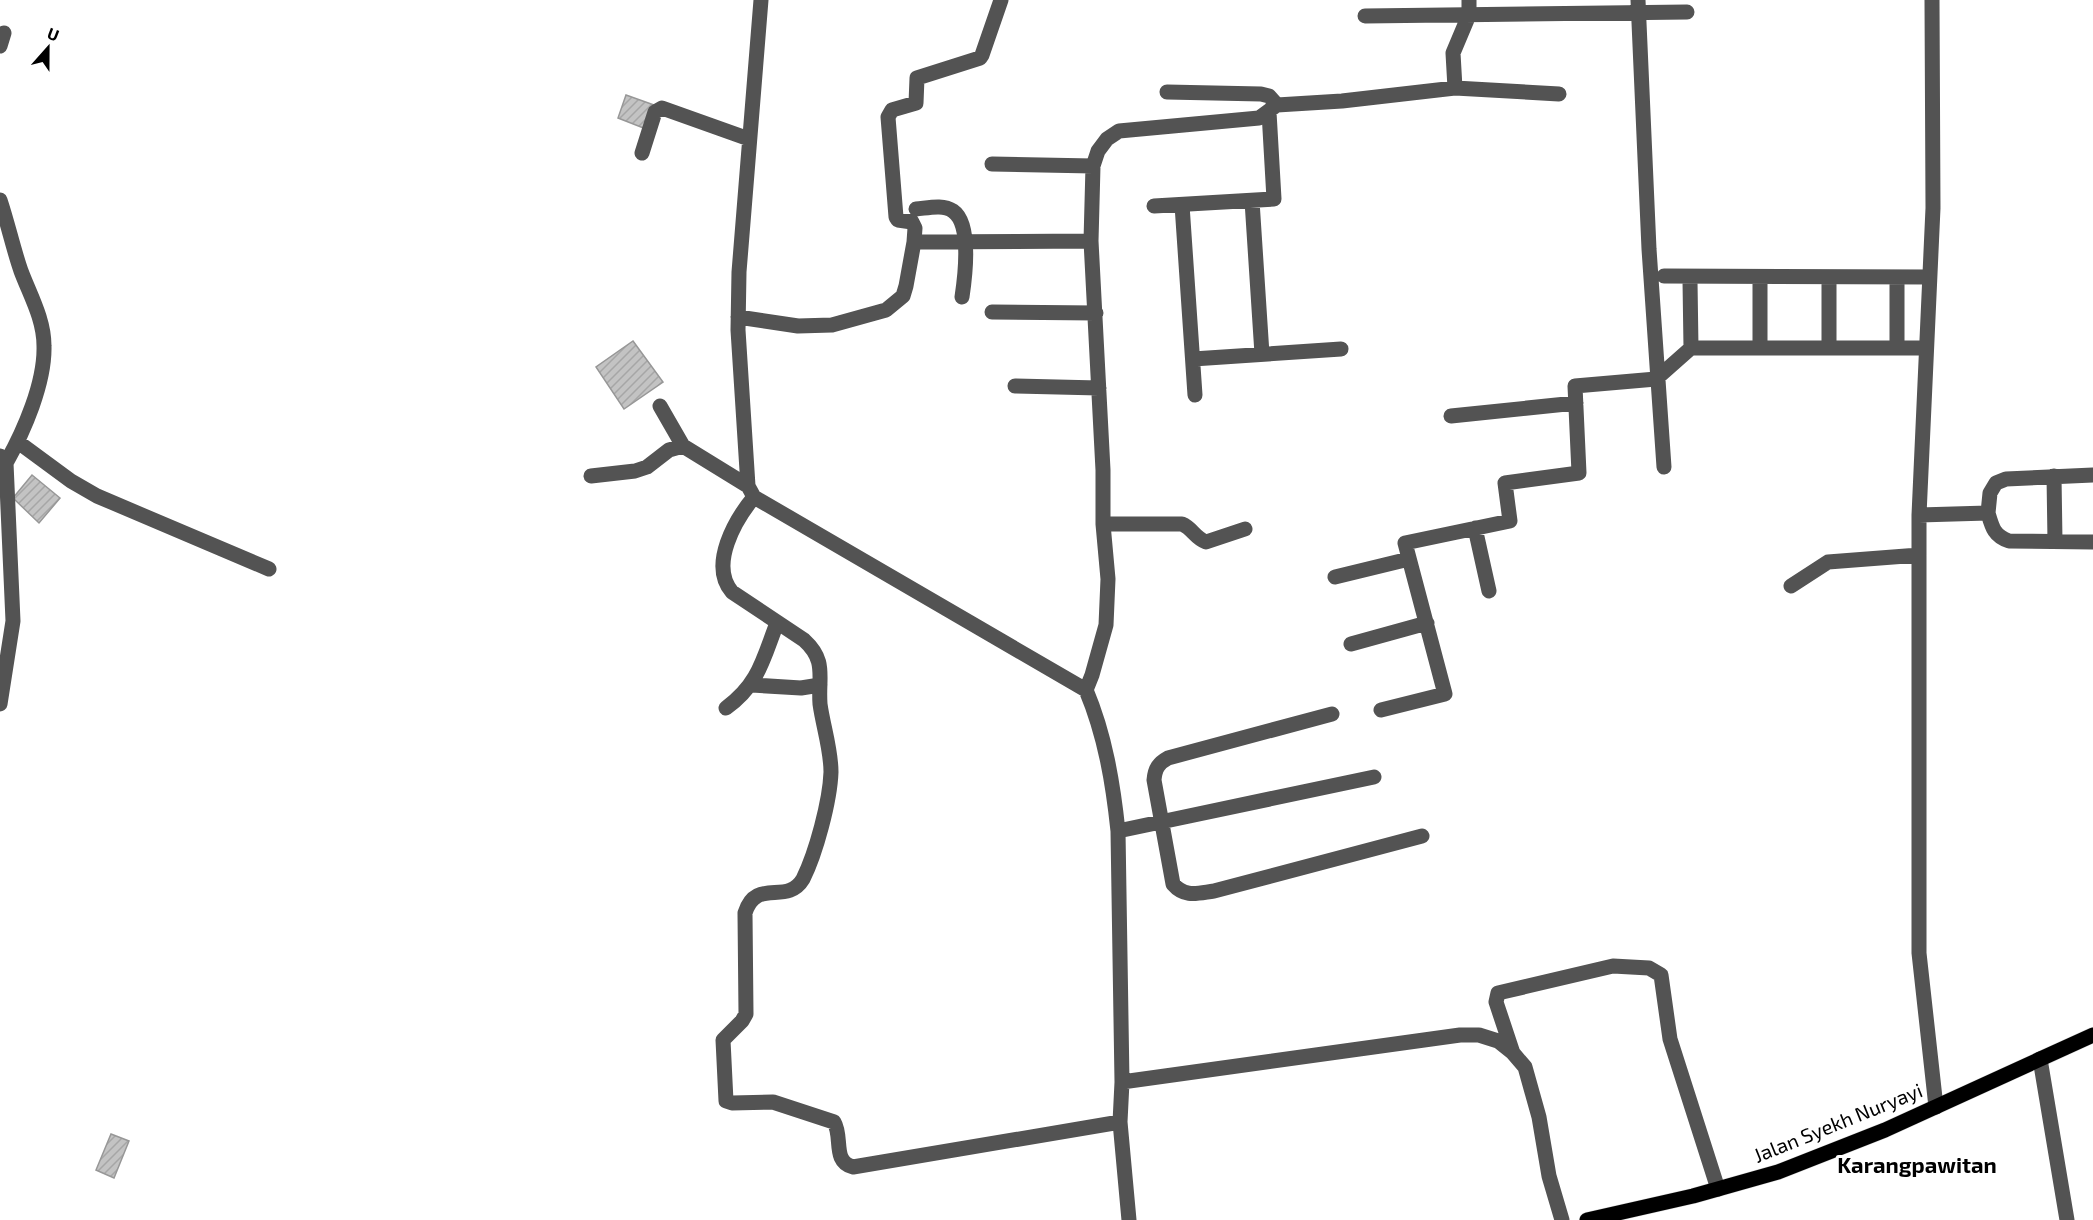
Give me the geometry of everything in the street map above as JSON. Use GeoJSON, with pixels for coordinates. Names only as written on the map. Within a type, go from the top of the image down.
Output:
{"type":"FeatureCollection","features":[{"type":"Feature","properties":{"kind":"main road","name":"Jalan Syekh Nuryayi"},"geometry":{"type":"LineString","coordinates":[[1587,1220],[1718,1189],[1806,1162],[1860,1141],[2093,1035]]}},
{"type":"Feature","properties":{"kind":"street"},"geometry":{"type":"LineString","coordinates":[[761,0],[739,272],[738,317],[751,491],[732,531],[722,573],[724,583],[732,592],[804,640],[819,657],[820,705],[826,730],[831,772],[820,834],[802,880],[788,891],[756,895],[749,902],[745,913],[746,1014],[723,1040],[726,1101],[732,1103],[773,1102],[834,1122],[838,1129],[841,1158],[846,1165],[853,1167],[1120,1122]]}},
{"type":"Feature","properties":{"kind":"street"},"geometry":{"type":"LineString","coordinates":[[738,317],[798,326],[832,325],[886,310],[903,296],[914,242],[914,224],[898,220],[896,217],[888,117],[892,110],[916,102],[917,78],[980,58],[1001,0]]}},
{"type":"Feature","properties":{"kind":"street"},"geometry":{"type":"LineString","coordinates":[[1932,0],[1933,208],[1919,515],[1919,953],[1936,1107]]}},
{"type":"Feature","properties":{"kind":"street"},"geometry":{"type":"LineString","coordinates":[[1637,7],[1656,379],[1664,467]]}},
{"type":"Feature","properties":{"kind":"street"},"geometry":{"type":"LineString","coordinates":[[1365,16],[1469,8],[1637,7],[1687,12]]}},
{"type":"Feature","properties":{"kind":"street"},"geometry":{"type":"LineString","coordinates":[[1455,88],[1453,53],[1469,8]]}},
{"type":"Feature","properties":{"kind":"street"},"geometry":{"type":"LineString","coordinates":[[1086,690],[1106,625],[1107,572],[1103,524],[1100,388],[1091,241],[1093,166],[1098,151],[1107,139],[1119,131],[1259,118],[1273,108],[1455,88],[1559,94]]}},
{"type":"Feature","properties":{"kind":"street"},"geometry":{"type":"LineString","coordinates":[[1154,206],[1274,199],[1273,108],[1269,96],[1167,92]]}},
{"type":"Feature","properties":{"kind":"street"},"geometry":{"type":"LineString","coordinates":[[642,153],[654,112],[662,108],[749,139]]}},
{"type":"Feature","properties":{"kind":"street"},"geometry":{"type":"LineString","coordinates":[[992,164],[1093,166]]}},
{"type":"Feature","properties":{"kind":"street"},"geometry":{"type":"LineString","coordinates":[[0,200],[20,268],[39,315],[44,345],[43,366],[37,390],[18,442],[3,460],[13,621],[0,704]]}},
{"type":"Feature","properties":{"kind":"street"},"geometry":{"type":"LineString","coordinates":[[1252,201],[1262,354]]}},
{"type":"Feature","properties":{"kind":"street"},"geometry":{"type":"LineString","coordinates":[[1182,205],[1195,395]]}},
{"type":"Feature","properties":{"kind":"street"},"geometry":{"type":"LineString","coordinates":[[916,209],[939,207],[952,210],[962,223],[966,259],[962,297]]}},
{"type":"Feature","properties":{"kind":"street"},"geometry":{"type":"LineString","coordinates":[[914,242],[1091,241]]}},
{"type":"Feature","properties":{"kind":"street"},"geometry":{"type":"LineString","coordinates":[[1664,276],[1929,277]]}},
{"type":"Feature","properties":{"kind":"street"},"geometry":{"type":"LineString","coordinates":[[1690,281],[1692,348]]}},
{"type":"Feature","properties":{"kind":"street"},"geometry":{"type":"LineString","coordinates":[[1760,281],[1760,348]]}},
{"type":"Feature","properties":{"kind":"street"},"geometry":{"type":"LineString","coordinates":[[1829,281],[1829,348]]}},
{"type":"Feature","properties":{"kind":"street"},"geometry":{"type":"LineString","coordinates":[[1897,282],[1897,348]]}},
{"type":"Feature","properties":{"kind":"street"},"geometry":{"type":"LineString","coordinates":[[992,312],[1096,313]]}},
{"type":"Feature","properties":{"kind":"street"},"geometry":{"type":"LineString","coordinates":[[1381,710],[1445,694],[1405,543],[1510,521],[1505,483],[1580,473],[1575,386],[1656,379],[1692,348],[1926,348]]}},
{"type":"Feature","properties":{"kind":"street"},"geometry":{"type":"LineString","coordinates":[[1192,359],[1341,349]]}},
{"type":"Feature","properties":{"kind":"street"},"geometry":{"type":"LineString","coordinates":[[1015,386],[1100,388]]}},
{"type":"Feature","properties":{"kind":"street"},"geometry":{"type":"LineString","coordinates":[[1451,416],[1576,403]]}},
{"type":"Feature","properties":{"kind":"street"},"geometry":{"type":"LineString","coordinates":[[660,406],[683,446],[751,491],[1086,690],[1102,734],[1116,807],[1118,831],[1122,1082],[1120,1122],[1129,1220]]}},
{"type":"Feature","properties":{"kind":"street"},"geometry":{"type":"LineString","coordinates":[[18,442],[71,481],[97,496],[269,569]]}},
{"type":"Feature","properties":{"kind":"street"},"geometry":{"type":"LineString","coordinates":[[591,476],[635,471],[647,467],[669,450],[683,446]]}},
{"type":"Feature","properties":{"kind":"street"},"geometry":{"type":"LineString","coordinates":[[2093,475],[2006,479],[1996,483],[1990,493],[1988,513],[1993,531],[2000,538],[2009,541],[2093,542]]}},
{"type":"Feature","properties":{"kind":"street"},"geometry":{"type":"LineString","coordinates":[[2054,476],[2055,542]]}},
{"type":"Feature","properties":{"kind":"street"},"geometry":{"type":"LineString","coordinates":[[1919,515],[1988,513]]}},
{"type":"Feature","properties":{"kind":"street"},"geometry":{"type":"LineString","coordinates":[[1103,524],[1182,524],[1188,526],[1196,537],[1206,542],[1245,529]]}},
{"type":"Feature","properties":{"kind":"street"},"geometry":{"type":"LineString","coordinates":[[1475,528],[1489,591]]}},
{"type":"Feature","properties":{"kind":"street"},"geometry":{"type":"LineString","coordinates":[[1791,586],[1828,562],[1919,555]]}},
{"type":"Feature","properties":{"kind":"street"},"geometry":{"type":"LineString","coordinates":[[1335,577],[1409,559]]}},
{"type":"Feature","properties":{"kind":"street"},"geometry":{"type":"LineString","coordinates":[[726,708],[743,696],[752,685],[777,622]]}},
{"type":"Feature","properties":{"kind":"street"},"geometry":{"type":"LineString","coordinates":[[1351,644],[1427,623]]}},
{"type":"Feature","properties":{"kind":"street"},"geometry":{"type":"LineString","coordinates":[[752,685],[801,688],[820,685]]}},
{"type":"Feature","properties":{"kind":"street"},"geometry":{"type":"LineString","coordinates":[[1332,714],[1168,758],[1159,763],[1154,772],[1154,780],[1173,884],[1186,895],[1214,891],[1422,836]]}},
{"type":"Feature","properties":{"kind":"street"},"geometry":{"type":"LineString","coordinates":[[1118,831],[1374,777]]}},
{"type":"Feature","properties":{"kind":"street"},"geometry":{"type":"LineString","coordinates":[[1513,1053],[1496,1002],[1498,993],[1613,966],[1638,966],[1656,970],[1661,975],[1670,1039],[1718,1189]]}},
{"type":"Feature","properties":{"kind":"street"},"geometry":{"type":"LineString","coordinates":[[1122,1082],[1461,1035],[1479,1035],[1498,1041],[1525,1067],[1539,1117],[1549,1176],[1562,1220]]}},
{"type":"Feature","properties":{"kind":"street"},"geometry":{"type":"LineString","coordinates":[[2040,1059],[2067,1220]]}},
{"type":"Feature","properties":{"kind":"building"},"geometry":{"type":"Polygon","coordinates":[[[626,95],[654,105],[646,129],[618,118],[626,95]]]}},
{"type":"Feature","properties":{"kind":"building"},"geometry":{"type":"Polygon","coordinates":[[[633,341],[663,382],[624,409],[596,367],[633,341]]]}},
{"type":"Feature","properties":{"kind":"building"},"geometry":{"type":"Polygon","coordinates":[[[32,475],[60,498],[39,523],[13,498],[32,475]]]}},
{"type":"Feature","properties":{"kind":"building"},"geometry":{"type":"Polygon","coordinates":[[[111,1134],[129,1141],[114,1178],[96,1170],[111,1134]]]}},
{"type":"Feature","properties":{"kind":"district","name":"Karangpawitan"},"geometry":{"type":"Point","coordinates":[1917,1165]}}]}
